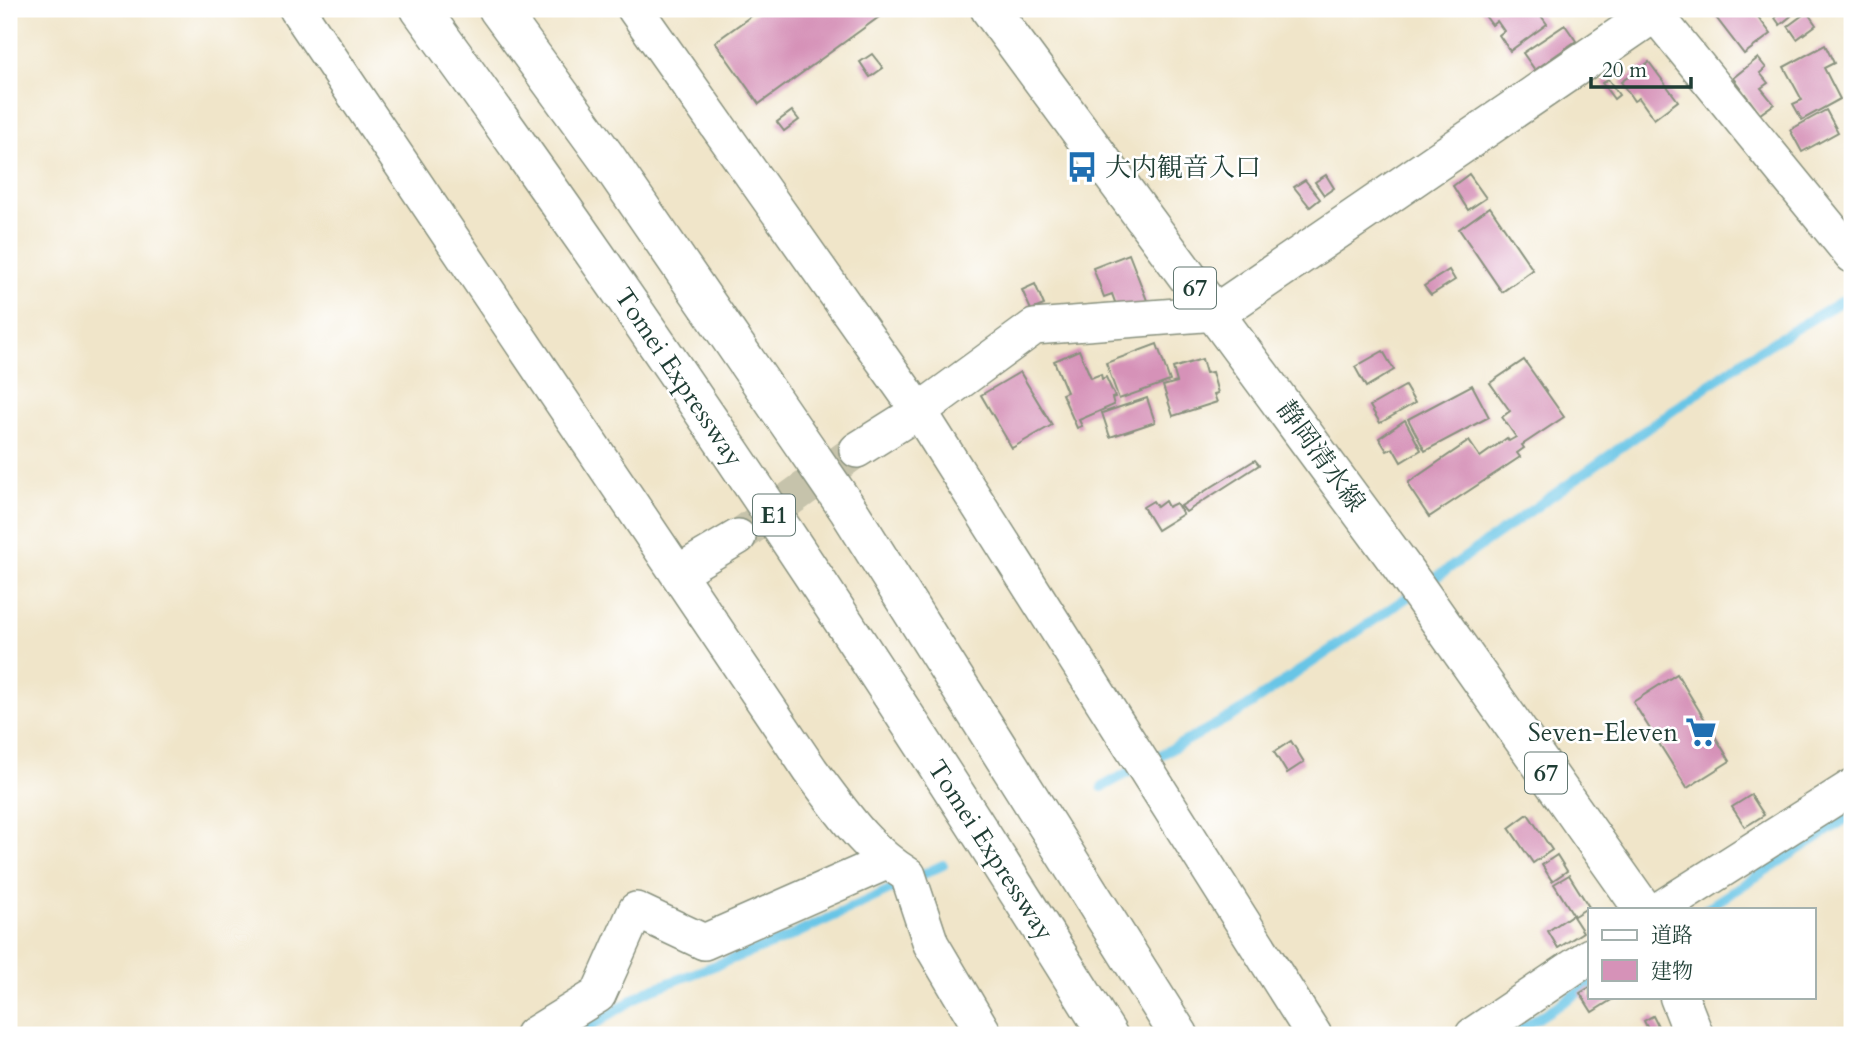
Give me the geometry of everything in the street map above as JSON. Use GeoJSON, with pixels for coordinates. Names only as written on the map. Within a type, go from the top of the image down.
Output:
{"type":"FeatureCollection","features":[{"type":"Feature","properties":{"kind":"main road","name":"Tomei Expressway"},"geometry":{"type":"LineString","coordinates":[[420,9],[554,192],[795,547],[1108,1035]]}},
{"type":"Feature","properties":{"kind":"main road","name":"E1"},"geometry":{"type":"LineString","coordinates":[[498,9],[606,156],[849,511],[1180,1035]]}},
{"type":"Feature","properties":{"kind":"main road","name":"静岡清水線"},"geometry":{"type":"LineString","coordinates":[[990,9],[1401,566],[1642,908]]}},
{"type":"Feature","properties":{"kind":"main road"},"geometry":{"type":"LineString","coordinates":[[1216,313],[1655,10]]}},
{"type":"Feature","properties":{"kind":"main road"},"geometry":{"type":"LineString","coordinates":[[1679,998],[1694,1035]]}},
{"type":"Feature","properties":{"kind":"street"},"geometry":{"type":"LineString","coordinates":[[297,9],[811,771],[860,835],[897,869],[919,911],[931,944],[985,1035]]}},
{"type":"Feature","properties":{"kind":"street"},"geometry":{"type":"LineString","coordinates":[[635,9],[919,411],[1314,1035]]}},
{"type":"Feature","properties":{"kind":"street"},"geometry":{"type":"LineString","coordinates":[[1655,10],[1852,255]]}},
{"type":"Feature","properties":{"kind":"street"},"geometry":{"type":"LineString","coordinates":[[857,450],[919,411],[1034,327],[1216,313]]}},
{"type":"Feature","properties":{"kind":"street"},"geometry":{"type":"LineString","coordinates":[[679,572],[738,537]]}},
{"type":"Feature","properties":{"kind":"street"},"geometry":{"type":"LineString","coordinates":[[1662,908],[1852,787]]}},
{"type":"Feature","properties":{"kind":"street"},"geometry":{"type":"LineString","coordinates":[[533,1035],[598,995],[636,910],[704,942],[897,869]]}},
{"type":"Feature","properties":{"kind":"street"},"geometry":{"type":"LineString","coordinates":[[1473,1035],[1588,957]]}},
{"type":"Feature","properties":{"kind":"building"},"geometry":{"type":"Polygon","coordinates":[[[761,9],[890,9],[759,104],[715,42],[761,9]]]}},
{"type":"Feature","properties":{"kind":"building"},"geometry":{"type":"Polygon","coordinates":[[[1480,9],[1536,9],[1547,24],[1510,51],[1499,35],[1504,31],[1497,21],[1492,25],[1480,9]]]}},
{"type":"Feature","properties":{"kind":"building"},"geometry":{"type":"Polygon","coordinates":[[[1752,9],[1771,34],[1744,54],[1711,11],[1752,9]]]}},
{"type":"Feature","properties":{"kind":"building"},"geometry":{"type":"Polygon","coordinates":[[[1785,9],[1791,16],[1780,25],[1775,18],[1785,9]]]}},
{"type":"Feature","properties":{"kind":"building"},"geometry":{"type":"Polygon","coordinates":[[[1807,12],[1816,25],[1797,39],[1788,26],[1807,12]]]}},
{"type":"Feature","properties":{"kind":"building"},"geometry":{"type":"Polygon","coordinates":[[[1565,25],[1576,41],[1535,70],[1523,53],[1565,25]]]}},
{"type":"Feature","properties":{"kind":"building"},"geometry":{"type":"Polygon","coordinates":[[[1825,45],[1834,63],[1824,68],[1840,99],[1802,120],[1793,104],[1802,100],[1784,67],[1825,45]]]}},
{"type":"Feature","properties":{"kind":"building"},"geometry":{"type":"Polygon","coordinates":[[[872,54],[883,68],[870,77],[860,62],[872,54]]]}},
{"type":"Feature","properties":{"kind":"building"},"geometry":{"type":"Polygon","coordinates":[[[1758,58],[1766,68],[1760,73],[1768,83],[1761,88],[1774,104],[1760,114],[1733,78],[1758,58]]]}},
{"type":"Feature","properties":{"kind":"building"},"geometry":{"type":"Polygon","coordinates":[[[1649,62],[1678,101],[1654,119],[1639,98],[1634,101],[1621,82],[1649,62]]]}},
{"type":"Feature","properties":{"kind":"building"},"geometry":{"type":"Polygon","coordinates":[[[1608,79],[1619,95],[1614,99],[1602,83],[1608,79]]]}},
{"type":"Feature","properties":{"kind":"building"},"geometry":{"type":"Polygon","coordinates":[[[1826,110],[1838,132],[1802,152],[1790,130],[1826,110]]]}},
{"type":"Feature","properties":{"kind":"building"},"geometry":{"type":"Polygon","coordinates":[[[792,111],[799,120],[784,131],[777,122],[792,111]]]}},
{"type":"Feature","properties":{"kind":"building"},"geometry":{"type":"Polygon","coordinates":[[[1469,174],[1486,198],[1468,210],[1453,186],[1469,174]]]}},
{"type":"Feature","properties":{"kind":"building"},"geometry":{"type":"Polygon","coordinates":[[[1326,175],[1334,188],[1324,195],[1315,182],[1326,175]]]}},
{"type":"Feature","properties":{"kind":"building"},"geometry":{"type":"Polygon","coordinates":[[[1305,180],[1320,199],[1310,207],[1294,187],[1305,180]]]}},
{"type":"Feature","properties":{"kind":"building"},"geometry":{"type":"Polygon","coordinates":[[[1490,207],[1533,270],[1502,292],[1459,229],[1490,207]]]}},
{"type":"Feature","properties":{"kind":"building"},"geometry":{"type":"Polygon","coordinates":[[[1129,254],[1148,303],[1119,313],[1112,294],[1104,297],[1093,268],[1129,254]]]}},
{"type":"Feature","properties":{"kind":"building"},"geometry":{"type":"Polygon","coordinates":[[[1449,270],[1455,280],[1431,295],[1424,286],[1449,270]]]}},
{"type":"Feature","properties":{"kind":"building"},"geometry":{"type":"Polygon","coordinates":[[[1035,284],[1044,305],[1031,310],[1022,290],[1035,284]]]}},
{"type":"Feature","properties":{"kind":"building"},"geometry":{"type":"Polygon","coordinates":[[[1157,344],[1170,381],[1119,399],[1106,363],[1157,344]]]}},
{"type":"Feature","properties":{"kind":"building"},"geometry":{"type":"Polygon","coordinates":[[[1079,350],[1091,378],[1101,374],[1102,379],[1106,377],[1115,397],[1112,398],[1114,405],[1079,420],[1082,426],[1077,428],[1062,394],[1067,392],[1054,361],[1079,350]]]}},
{"type":"Feature","properties":{"kind":"building"},"geometry":{"type":"Polygon","coordinates":[[[1383,351],[1394,370],[1366,387],[1355,367],[1383,351]]]}},
{"type":"Feature","properties":{"kind":"building"},"geometry":{"type":"Polygon","coordinates":[[[1202,359],[1206,373],[1212,372],[1218,393],[1214,394],[1217,402],[1173,416],[1163,386],[1177,382],[1173,368],[1202,359]]]}},
{"type":"Feature","properties":{"kind":"building"},"geometry":{"type":"Polygon","coordinates":[[[1524,360],[1564,417],[1522,445],[1524,448],[1517,453],[1520,457],[1429,517],[1409,487],[1409,482],[1469,441],[1480,457],[1507,438],[1509,441],[1516,437],[1502,417],[1510,411],[1490,383],[1524,360]]]}},
{"type":"Feature","properties":{"kind":"building"},"geometry":{"type":"Polygon","coordinates":[[[1020,372],[1052,425],[1012,448],[981,395],[1020,372]]]}},
{"type":"Feature","properties":{"kind":"building"},"geometry":{"type":"Polygon","coordinates":[[[1472,385],[1489,417],[1425,451],[1408,419],[1472,385]]]}},
{"type":"Feature","properties":{"kind":"building"},"geometry":{"type":"Polygon","coordinates":[[[1405,386],[1415,403],[1380,423],[1370,406],[1405,386]]]}},
{"type":"Feature","properties":{"kind":"building"},"geometry":{"type":"Polygon","coordinates":[[[1147,398],[1155,422],[1110,437],[1102,413],[1147,398]]]}},
{"type":"Feature","properties":{"kind":"building"},"geometry":{"type":"Polygon","coordinates":[[[1405,420],[1421,450],[1401,462],[1393,448],[1387,451],[1379,438],[1405,420]]]}},
{"type":"Feature","properties":{"kind":"building"},"geometry":{"type":"Polygon","coordinates":[[[1255,460],[1259,465],[1186,512],[1181,506],[1255,460]]]}},
{"type":"Feature","properties":{"kind":"building"},"geometry":{"type":"Polygon","coordinates":[[[1153,501],[1157,507],[1165,501],[1168,507],[1176,503],[1183,514],[1157,530],[1143,507],[1153,501]]]}},
{"type":"Feature","properties":{"kind":"building"},"geometry":{"type":"Polygon","coordinates":[[[1677,674],[1730,761],[1687,788],[1633,702],[1677,674]]]}},
{"type":"Feature","properties":{"kind":"building"},"geometry":{"type":"Polygon","coordinates":[[[1291,741],[1304,762],[1287,773],[1274,752],[1291,741]]]}},
{"type":"Feature","properties":{"kind":"building"},"geometry":{"type":"Polygon","coordinates":[[[1751,795],[1764,815],[1745,827],[1732,807],[1751,795]]]}},
{"type":"Feature","properties":{"kind":"building"},"geometry":{"type":"Polygon","coordinates":[[[1528,814],[1552,850],[1533,863],[1509,828],[1528,814]]]}},
{"type":"Feature","properties":{"kind":"building"},"geometry":{"type":"Polygon","coordinates":[[[1557,855],[1567,871],[1552,881],[1542,865],[1557,855]]]}},
{"type":"Feature","properties":{"kind":"building"},"geometry":{"type":"Polygon","coordinates":[[[1569,875],[1589,907],[1574,916],[1554,884],[1569,875]]]}},
{"type":"Feature","properties":{"kind":"building"},"geometry":{"type":"Polygon","coordinates":[[[1572,915],[1583,932],[1558,948],[1548,931],[1572,915]]]}},
{"type":"Feature","properties":{"kind":"building"},"geometry":{"type":"Polygon","coordinates":[[[1588,988],[1588,998],[1614,998],[1592,1012],[1580,993],[1588,988]]]}},
{"type":"Feature","properties":{"kind":"building"},"geometry":{"type":"Polygon","coordinates":[[[1653,1016],[1663,1035],[1651,1035],[1644,1021],[1653,1016]]]}},
{"type":"Feature","properties":{"kind":"waterway"},"geometry":{"type":"LineString","coordinates":[[1424,586],[1753,354],[1852,295]]}},
{"type":"Feature","properties":{"kind":"waterway"},"geometry":{"type":"LineString","coordinates":[[1102,787],[1241,711],[1412,594]]}},
{"type":"Feature","properties":{"kind":"waterway"},"geometry":{"type":"LineString","coordinates":[[1708,908],[1852,815]]}},
{"type":"Feature","properties":{"kind":"waterway"},"geometry":{"type":"LineString","coordinates":[[578,1035],[645,992],[785,939],[943,865]]}},
{"type":"Feature","properties":{"kind":"waterway"},"geometry":{"type":"LineString","coordinates":[[1512,1035],[1588,986]]}},
{"type":"Feature","properties":{"kind":"tunnel"},"geometry":{"type":"LineString","coordinates":[[738,537],[857,450]]}},
{"type":"Feature","properties":{"kind":"place","name":"大内観音入口"},"geometry":{"type":"Point","coordinates":[1082,167]}},
{"type":"Feature","properties":{"kind":"place","name":"Seven-Eleven"},"geometry":{"type":"Point","coordinates":[1701,732]}}]}
